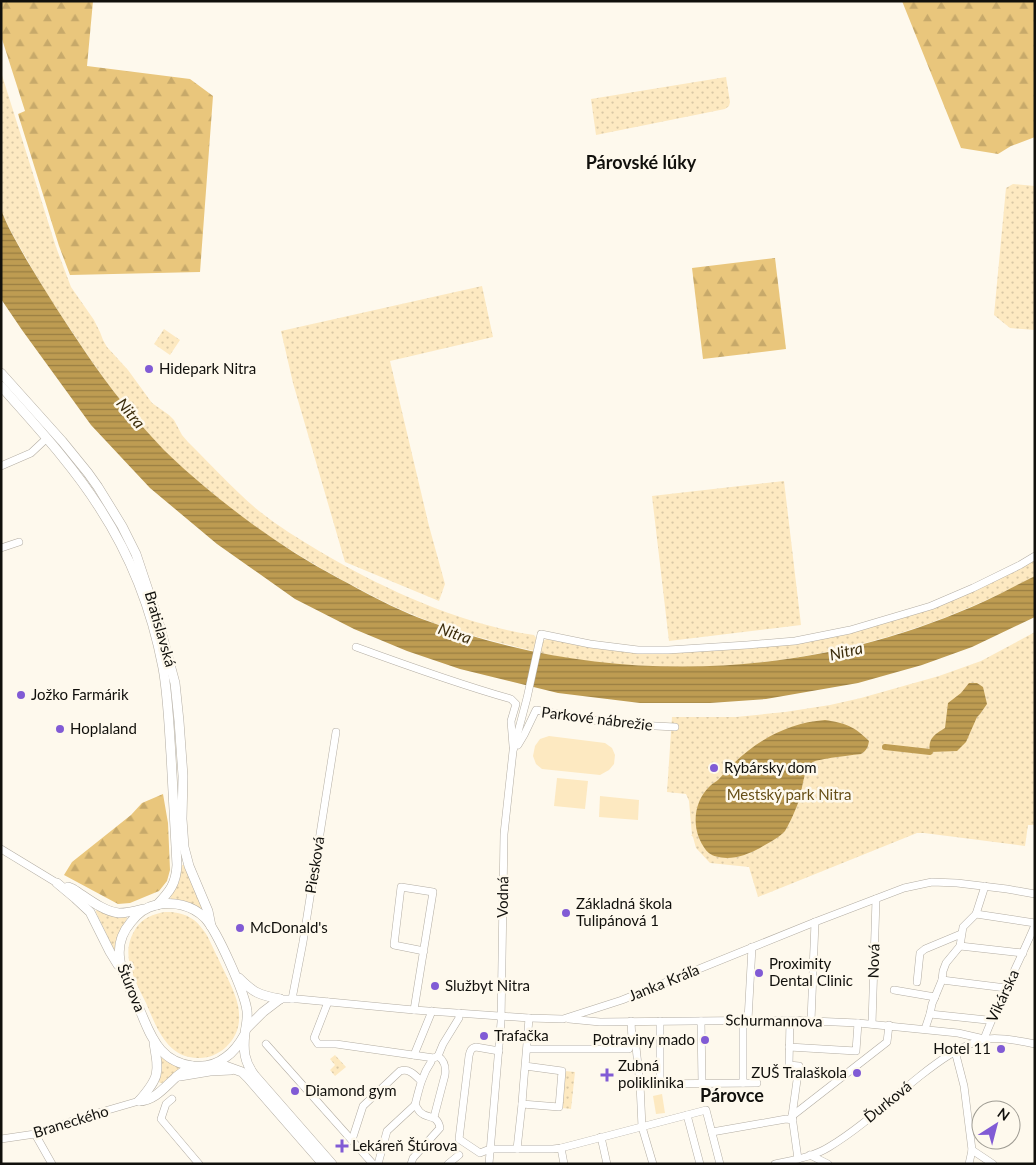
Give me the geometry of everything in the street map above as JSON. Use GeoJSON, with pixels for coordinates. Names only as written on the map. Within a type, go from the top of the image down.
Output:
{"type":"FeatureCollection","features":[{"type":"Feature","properties":{"kind":"main road","name":"Bratislavská"},"geometry":{"type":"LineString","coordinates":[[1,373],[88,473],[122,526],[136,554],[162,634],[175,683],[183,776],[182,836],[189,866],[208,911],[211,926]]}},
{"type":"Feature","properties":{"kind":"main road","name":"Bratislavská"},"geometry":{"type":"LineString","coordinates":[[1,386],[72,468],[99,506],[121,544],[140,587],[158,643],[168,712],[177,865],[176,877],[172,887],[156,905]]}},
{"type":"Feature","properties":{"kind":"main road"},"geometry":{"type":"LineString","coordinates":[[46,423],[47,438],[62,441]]}},
{"type":"Feature","properties":{"kind":"main road"},"geometry":{"type":"LineString","coordinates":[[99,506],[107,501]]}},
{"type":"Feature","properties":{"kind":"main road"},"geometry":{"type":"LineString","coordinates":[[166,690],[173,698],[178,743],[181,747]]}},
{"type":"Feature","properties":{"kind":"main road"},"geometry":{"type":"LineString","coordinates":[[57,883],[73,889],[105,910],[117,913],[146,909]]}},
{"type":"Feature","properties":{"kind":"main road"},"geometry":{"type":"LineString","coordinates":[[57,883],[90,912],[122,971]]}},
{"type":"Feature","properties":{"kind":"main road","name":"Štúrova"},"geometry":{"type":"LineString","coordinates":[[323,1164],[242,1072],[217,1063],[192,1066],[180,1063],[161,1050],[154,1040],[122,971],[119,956],[122,938],[136,916],[156,905],[174,904],[197,912],[211,926],[246,1003],[248,1017],[245,1031],[245,1059],[250,1069],[332,1164]]}},
{"type":"Feature","properties":{"kind":"main road"},"geometry":{"type":"LineString","coordinates":[[234,974],[248,988],[255,992],[280,999]]}},
{"type":"Feature","properties":{"kind":"main road"},"geometry":{"type":"LineString","coordinates":[[217,1063],[225,1059],[236,1049],[245,1031],[262,1012],[280,999]]}},
{"type":"Feature","properties":{"kind":"main road"},"geometry":{"type":"LineString","coordinates":[[139,1101],[155,1081],[158,1066],[154,1040]]}},
{"type":"Feature","properties":{"kind":"main road"},"geometry":{"type":"LineString","coordinates":[[139,1101],[146,1101],[155,1096],[192,1066]]}},
{"type":"Feature","properties":{"kind":"main road"},"geometry":{"type":"LineString","coordinates":[[178,1076],[210,1071],[234,1070]]}},
{"type":"Feature","properties":{"kind":"street"},"geometry":{"type":"LineString","coordinates":[[1,466],[31,453],[47,438]]}},
{"type":"Feature","properties":{"kind":"street"},"geometry":{"type":"LineString","coordinates":[[1,548],[19,542]]}},
{"type":"Feature","properties":{"kind":"street","name":"Vodná"},"geometry":{"type":"LineString","coordinates":[[489,1164],[501,1016],[504,834],[513,751],[541,634],[590,644],[638,650],[747,646],[795,640],[850,630],[931,606],[973,588],[1035,556]]}},
{"type":"Feature","properties":{"kind":"street"},"geometry":{"type":"LineString","coordinates":[[356,647],[419,671],[510,699],[516,704],[511,721],[513,751]]}},
{"type":"Feature","properties":{"kind":"street","name":"Parkové nábrežie"},"geometry":{"type":"LineString","coordinates":[[513,751],[524,735],[536,710],[599,721],[675,727]]}},
{"type":"Feature","properties":{"kind":"street","name":"Piesková"},"geometry":{"type":"LineString","coordinates":[[292,999],[303,942],[336,732]]}},
{"type":"Feature","properties":{"kind":"street"},"geometry":{"type":"LineString","coordinates":[[1,849],[57,883]]}},
{"type":"Feature","properties":{"kind":"street","name":"Janka Kráľa"},"geometry":{"type":"LineString","coordinates":[[280,999],[414,1010],[563,1019],[622,1000],[904,888],[932,882],[956,883],[1035,894]]}},
{"type":"Feature","properties":{"kind":"street"},"geometry":{"type":"LineString","coordinates":[[925,1029],[942,980],[943,971],[960,946],[962,927],[976,914],[985,886]]}},
{"type":"Feature","properties":{"kind":"street"},"geometry":{"type":"LineString","coordinates":[[414,1010],[424,951],[433,892],[402,887],[394,945],[424,951]]}},
{"type":"Feature","properties":{"kind":"street","name":"Nová"},"geometry":{"type":"LineString","coordinates":[[872,1024],[876,899]]}},
{"type":"Feature","properties":{"kind":"street"},"geometry":{"type":"LineString","coordinates":[[976,914],[1035,924]]}},
{"type":"Feature","properties":{"kind":"street"},"geometry":{"type":"LineString","coordinates":[[810,1021],[815,922]]}},
{"type":"Feature","properties":{"kind":"street","name":"Vikárska"},"geometry":{"type":"LineString","coordinates":[[984,1039],[1035,924]]}},
{"type":"Feature","properties":{"kind":"street"},"geometry":{"type":"LineString","coordinates":[[917,982],[920,953],[925,949],[961,934]]}},
{"type":"Feature","properties":{"kind":"street"},"geometry":{"type":"LineString","coordinates":[[960,946],[1023,954]]}},
{"type":"Feature","properties":{"kind":"street"},"geometry":{"type":"LineString","coordinates":[[743,1083],[752,947]]}},
{"type":"Feature","properties":{"kind":"street"},"geometry":{"type":"LineString","coordinates":[[942,980],[1006,988]]}},
{"type":"Feature","properties":{"kind":"street"},"geometry":{"type":"LineString","coordinates":[[894,990],[935,997]]}},
{"type":"Feature","properties":{"kind":"street"},"geometry":{"type":"LineString","coordinates":[[328,1002],[314,1038],[318,1044],[336,1044],[434,1058],[438,1056],[459,1018],[459,1013]]}},
{"type":"Feature","properties":{"kind":"street"},"geometry":{"type":"LineString","coordinates":[[414,1055],[432,1011]]}},
{"type":"Feature","properties":{"kind":"street"},"geometry":{"type":"LineString","coordinates":[[930,1014],[987,1020]]}},
{"type":"Feature","properties":{"kind":"street"},"geometry":{"type":"LineString","coordinates":[[517,1149],[530,1018]]}},
{"type":"Feature","properties":{"kind":"street","name":"Schurmannova"},"geometry":{"type":"LineString","coordinates":[[563,1019],[600,1022],[660,1020],[858,1022],[964,1034],[984,1039]]}},
{"type":"Feature","properties":{"kind":"street"},"geometry":{"type":"LineString","coordinates":[[660,1020],[660,1084]]}},
{"type":"Feature","properties":{"kind":"street"},"geometry":{"type":"LineString","coordinates":[[790,1020],[789,1065],[798,1066],[792,1118],[798,1159]]}},
{"type":"Feature","properties":{"kind":"street"},"geometry":{"type":"LineString","coordinates":[[527,1049],[629,1049],[632,1040],[631,1021]]}},
{"type":"Feature","properties":{"kind":"street"},"geometry":{"type":"LineString","coordinates":[[702,1021],[702,1083]]}},
{"type":"Feature","properties":{"kind":"street"},"geometry":{"type":"LineString","coordinates":[[789,1047],[856,1051],[858,1022]]}},
{"type":"Feature","properties":{"kind":"street"},"geometry":{"type":"LineString","coordinates":[[712,1132],[792,1118],[888,1042],[889,1025]]}},
{"type":"Feature","properties":{"kind":"street"},"geometry":{"type":"LineString","coordinates":[[964,1034],[965,1047]]}},
{"type":"Feature","properties":{"kind":"street","name":"Ďurková"},"geometry":{"type":"LineString","coordinates":[[775,1164],[798,1159],[828,1148],[955,1051],[984,1039],[1013,1040],[1035,1044]]}},
{"type":"Feature","properties":{"kind":"street"},"geometry":{"type":"LineString","coordinates":[[632,1040],[636,1047],[642,1127],[653,1164]]}},
{"type":"Feature","properties":{"kind":"street"},"geometry":{"type":"LineString","coordinates":[[266,1044],[373,1164]]}},
{"type":"Feature","properties":{"kind":"street"},"geometry":{"type":"LineString","coordinates":[[499,1051],[476,1047],[470,1050],[459,1139],[480,1153],[490,1149],[561,1148],[706,1110],[720,1164]]}},
{"type":"Feature","properties":{"kind":"street"},"geometry":{"type":"LineString","coordinates":[[955,1051],[964,1086],[971,1142]]}},
{"type":"Feature","properties":{"kind":"street"},"geometry":{"type":"LineString","coordinates":[[411,1164],[413,1158],[440,1128],[436,1119],[446,1068],[444,1062],[438,1056]]}},
{"type":"Feature","properties":{"kind":"street"},"geometry":{"type":"LineString","coordinates":[[378,1164],[387,1131],[415,1105],[425,1070],[431,1062]]}},
{"type":"Feature","properties":{"kind":"street"},"geometry":{"type":"LineString","coordinates":[[522,1104],[559,1107],[562,1071],[525,1066]]}},
{"type":"Feature","properties":{"kind":"street"},"geometry":{"type":"LineString","coordinates":[[352,1140],[364,1106],[400,1071],[410,1071],[421,1081]]}},
{"type":"Feature","properties":{"kind":"street"},"geometry":{"type":"LineString","coordinates":[[640,1084],[756,1083]]}},
{"type":"Feature","properties":{"kind":"street"},"geometry":{"type":"LineString","coordinates":[[172,1099],[166,1104],[161,1119],[199,1164]]}},
{"type":"Feature","properties":{"kind":"street","name":"Braneckého"},"geometry":{"type":"LineString","coordinates":[[1,1139],[35,1134],[139,1101]]}},
{"type":"Feature","properties":{"kind":"street"},"geometry":{"type":"LineString","coordinates":[[415,1105],[421,1113],[436,1119]]}},
{"type":"Feature","properties":{"kind":"street"},"geometry":{"type":"LineString","coordinates":[[687,1115],[700,1164]]}},
{"type":"Feature","properties":{"kind":"street"},"geometry":{"type":"LineString","coordinates":[[35,1134],[52,1164]]}},
{"type":"Feature","properties":{"kind":"street"},"geometry":{"type":"LineString","coordinates":[[601,1137],[607,1164]]}},
{"type":"Feature","properties":{"kind":"street"},"geometry":{"type":"LineString","coordinates":[[561,1148],[564,1164]]}},
{"type":"Feature","properties":{"kind":"street"},"geometry":{"type":"LineString","coordinates":[[970,1164],[972,1150],[993,1164]]}},
{"type":"Feature","properties":{"kind":"street"},"geometry":{"type":"LineString","coordinates":[[448,1164],[459,1155]]}},
{"type":"Feature","properties":{"kind":"street"},"geometry":{"type":"LineString","coordinates":[[810,1155],[828,1164]]}},
{"type":"Feature","properties":{"kind":"green space"},"geometry":{"type":"Polygon","coordinates":[[[1,1],[93,1],[87,66],[190,79],[213,96],[200,272],[70,275],[59,246],[18,114],[25,111],[1,36],[1,1]]]}},
{"type":"Feature","properties":{"kind":"green space"},"geometry":{"type":"Polygon","coordinates":[[[902,1],[1035,1],[1035,137],[1011,146],[998,154],[961,148],[902,1]]]}},
{"type":"Feature","properties":{"kind":"green space"},"geometry":{"type":"Polygon","coordinates":[[[1,72],[56,247],[71,287],[94,320],[107,347],[128,370],[152,403],[174,420],[188,442],[241,495],[259,511],[289,532],[369,579],[423,603],[478,623],[534,635],[537,639],[534,651],[463,633],[421,618],[383,601],[322,569],[251,524],[207,490],[152,438],[92,362],[36,275],[3,215],[1,209],[1,72]]]}},
{"type":"Feature","properties":{"kind":"green space"},"geometry":{"type":"Polygon","coordinates":[[[726,77],[730,102],[729,106],[725,109],[596,135],[591,99],[726,77]]]}},
{"type":"Feature","properties":{"kind":"green space"},"geometry":{"type":"Polygon","coordinates":[[[1013,184],[1035,186],[1035,330],[1010,328],[994,315],[1006,188],[1013,184]]]}},
{"type":"Feature","properties":{"kind":"green space"},"geometry":{"type":"Polygon","coordinates":[[[775,258],[786,349],[703,359],[692,268],[775,258]]]}},
{"type":"Feature","properties":{"kind":"green space"},"geometry":{"type":"Polygon","coordinates":[[[482,286],[493,337],[390,361],[429,526],[445,584],[439,601],[345,562],[293,383],[281,331],[482,286]]]}},
{"type":"Feature","properties":{"kind":"green space"},"geometry":{"type":"Polygon","coordinates":[[[164,329],[180,340],[170,355],[154,344],[164,329]]]}},
{"type":"Feature","properties":{"kind":"green space"},"geometry":{"type":"Polygon","coordinates":[[[784,481],[801,625],[669,641],[652,496],[784,481]]]}},
{"type":"Feature","properties":{"kind":"green space"},"geometry":{"type":"Polygon","coordinates":[[[1035,558],[1035,576],[990,598],[931,622],[877,640],[822,653],[766,662],[710,667],[653,667],[596,662],[540,653],[542,641],[547,639],[573,644],[683,651],[727,650],[769,646],[909,616],[1035,558]]]}},
{"type":"Feature","properties":{"kind":"green space","name":"Mestský park Nitra"},"geometry":{"type":"Polygon","coordinates":[[[1035,632],[1035,825],[1028,825],[1025,846],[917,833],[758,897],[749,867],[710,863],[696,848],[691,835],[689,801],[686,794],[667,792],[672,717],[736,717],[785,712],[861,698],[939,676],[981,661],[1035,632]]]}},
{"type":"Feature","properties":{"kind":"green space"},"geometry":{"type":"Polygon","coordinates":[[[549,736],[605,743],[612,748],[615,755],[614,764],[609,770],[600,775],[542,769],[536,764],[533,756],[535,746],[540,739],[549,736]]]}},
{"type":"Feature","properties":{"kind":"green space"},"geometry":{"type":"Polygon","coordinates":[[[557,778],[588,781],[585,809],[554,806],[557,778]]]}},
{"type":"Feature","properties":{"kind":"green space"},"geometry":{"type":"Polygon","coordinates":[[[163,794],[168,823],[170,870],[167,881],[159,891],[130,903],[118,904],[64,875],[72,862],[131,815],[142,803],[163,794]]]}},
{"type":"Feature","properties":{"kind":"green space"},"geometry":{"type":"Polygon","coordinates":[[[600,796],[639,800],[638,820],[599,817],[600,796]]]}},
{"type":"Feature","properties":{"kind":"green space"},"geometry":{"type":"Polygon","coordinates":[[[182,865],[184,865],[203,908],[201,909],[172,900],[170,897],[179,882],[182,865]]]}},
{"type":"Feature","properties":{"kind":"green space"},"geometry":{"type":"Polygon","coordinates":[[[96,910],[116,917],[127,918],[114,950],[96,912],[96,910]]]}},
{"type":"Feature","properties":{"kind":"green space"},"geometry":{"type":"Polygon","coordinates":[[[165,912],[183,914],[200,926],[210,941],[237,1000],[239,1024],[236,1033],[232,1041],[216,1054],[200,1058],[189,1057],[171,1048],[159,1032],[133,975],[130,966],[129,947],[136,928],[149,917],[165,912]]]}},
{"type":"Feature","properties":{"kind":"green space"},"geometry":{"type":"Polygon","coordinates":[[[335,1055],[346,1067],[335,1076],[330,1070],[335,1065],[330,1059],[335,1055]]]}},
{"type":"Feature","properties":{"kind":"green space"},"geometry":{"type":"Polygon","coordinates":[[[162,1057],[180,1069],[160,1083],[159,1081],[162,1070],[162,1057]]]}},
{"type":"Feature","properties":{"kind":"green space"},"geometry":{"type":"Polygon","coordinates":[[[565,1071],[575,1072],[571,1109],[562,1108],[565,1071]]]}},
{"type":"Feature","properties":{"kind":"green space"},"geometry":{"type":"Polygon","coordinates":[[[662,1094],[665,1113],[656,1114],[653,1096],[662,1094]]]}},
{"type":"Feature","properties":{"kind":"water","name":"Nitra"},"geometry":{"type":"Polygon","coordinates":[[[1,209],[26,259],[86,353],[123,403],[169,455],[221,500],[253,525],[286,547],[369,595],[422,619],[491,641],[562,657],[633,665],[705,666],[777,660],[848,648],[917,628],[985,601],[1035,576],[1035,617],[972,647],[922,665],[858,683],[766,699],[710,703],[640,703],[558,693],[460,669],[407,651],[354,629],[295,599],[217,544],[150,488],[91,425],[1,299],[1,209]]]}},
{"type":"Feature","properties":{"kind":"water"},"geometry":{"type":"Polygon","coordinates":[[[969,683],[977,683],[983,687],[987,704],[977,717],[966,742],[957,751],[930,752],[931,740],[945,728],[948,703],[961,693],[969,683]]]}},
{"type":"Feature","properties":{"kind":"water"},"geometry":{"type":"Polygon","coordinates":[[[825,720],[844,724],[859,732],[869,741],[866,750],[861,754],[813,762],[805,774],[793,816],[785,831],[777,838],[753,852],[736,857],[727,858],[709,853],[699,838],[696,824],[697,810],[705,791],[741,757],[766,739],[794,726],[825,720]]]}},
{"type":"Feature","properties":{"kind":"waterway"},"geometry":{"type":"LineString","coordinates":[[885,747],[930,752]]}},
{"type":"Feature","properties":{"kind":"place","name":"Hidepark Nitra"},"geometry":{"type":"Point","coordinates":[149,369]}},
{"type":"Feature","properties":{"kind":"place","name":"Jožko Farmárik"},"geometry":{"type":"Point","coordinates":[21,695]}},
{"type":"Feature","properties":{"kind":"place","name":"Hoplaland"},"geometry":{"type":"Point","coordinates":[60,729]}},
{"type":"Feature","properties":{"kind":"place","name":"Rybársky dom"},"geometry":{"type":"Point","coordinates":[714,768]}},
{"type":"Feature","properties":{"kind":"place","name":"Základná škola Tulipánová 1"},"geometry":{"type":"Point","coordinates":[566,913]}},
{"type":"Feature","properties":{"kind":"place","name":"McDonald's"},"geometry":{"type":"Point","coordinates":[240,928]}},
{"type":"Feature","properties":{"kind":"place","name":"Proximity Dental Clinic"},"geometry":{"type":"Point","coordinates":[759,973]}},
{"type":"Feature","properties":{"kind":"place","name":"Službyt Nitra"},"geometry":{"type":"Point","coordinates":[435,986]}},
{"type":"Feature","properties":{"kind":"place","name":"Trafačka"},"geometry":{"type":"Point","coordinates":[484,1036]}},
{"type":"Feature","properties":{"kind":"place","name":"Potraviny mado"},"geometry":{"type":"Point","coordinates":[705,1040]}},
{"type":"Feature","properties":{"kind":"place","name":"Hotel 11"},"geometry":{"type":"Point","coordinates":[1001,1049]}},
{"type":"Feature","properties":{"kind":"place","name":"ZUŠ Tralaškola"},"geometry":{"type":"Point","coordinates":[857,1073]}},
{"type":"Feature","properties":{"kind":"place","name":"Zubná poliklinika"},"geometry":{"type":"Point","coordinates":[607,1075]}},
{"type":"Feature","properties":{"kind":"place","name":"Diamond gym"},"geometry":{"type":"Point","coordinates":[295,1091]}},
{"type":"Feature","properties":{"kind":"place","name":"Lekáreň Štúrova"},"geometry":{"type":"Point","coordinates":[342,1146]}},
{"type":"Feature","properties":{"kind":"district","name":"Párovské lúky"},"geometry":{"type":"Point","coordinates":[641,163]}},
{"type":"Feature","properties":{"kind":"district","name":"Párovce"},"geometry":{"type":"Point","coordinates":[732,1096]}}]}
